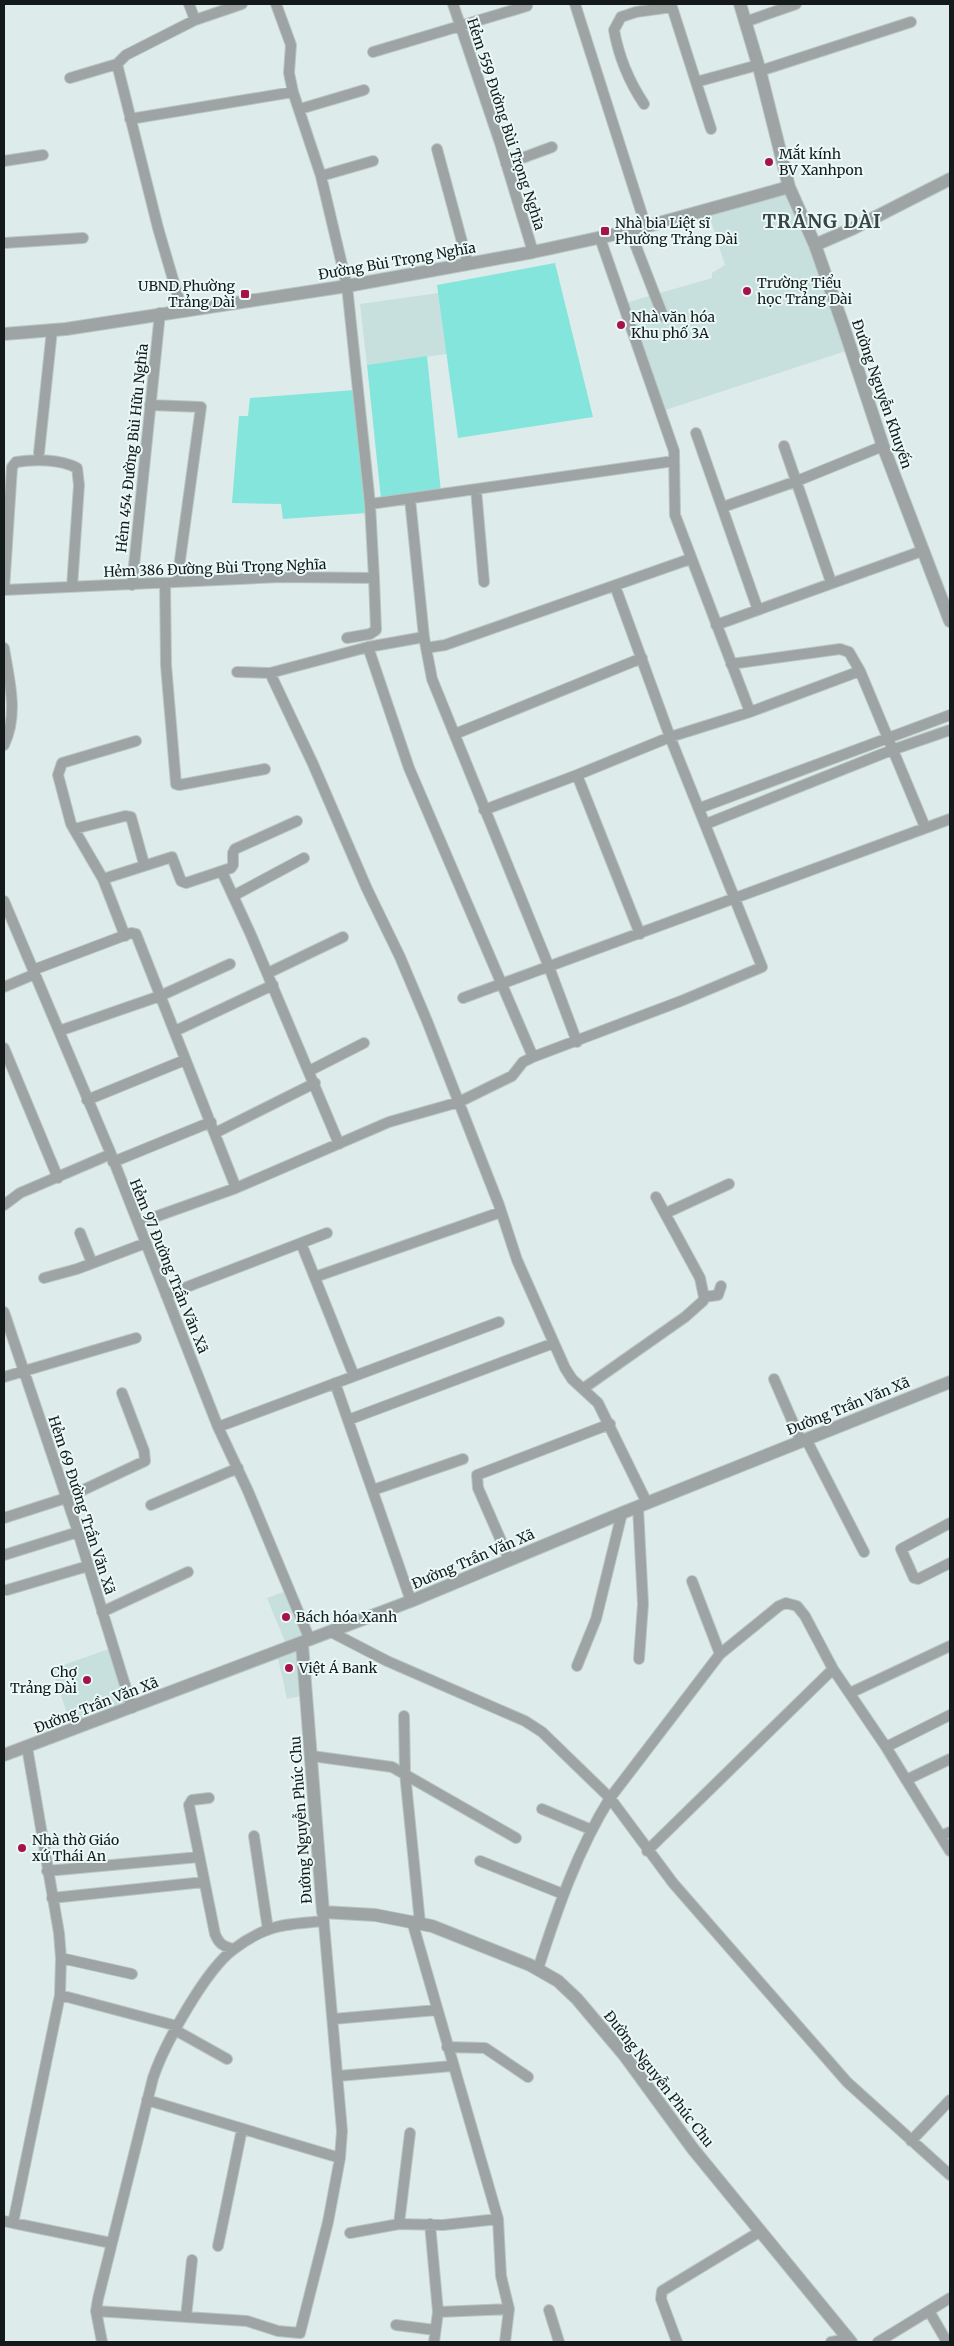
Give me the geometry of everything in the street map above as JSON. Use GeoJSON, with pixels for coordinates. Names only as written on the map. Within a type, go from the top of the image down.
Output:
{"type":"FeatureCollection","features":[{"type":"Feature","properties":{"kind":"street"},"geometry":{"type":"LineString","coordinates":[[189,4],[195,20]]}},
{"type":"Feature","properties":{"kind":"street"},"geometry":{"type":"LineString","coordinates":[[70,78],[117,64],[126,55],[195,20],[242,4]]}},
{"type":"Feature","properties":{"kind":"street"},"geometry":{"type":"LineString","coordinates":[[276,4],[291,45],[290,73],[293,92],[321,176],[347,286],[370,504],[376,630],[370,634],[347,638]]}},
{"type":"Feature","properties":{"kind":"street","name":"Hẻm 559 Đường Bùi Trọng Nghĩa"},"geometry":{"type":"LineString","coordinates":[[453,4],[534,252]]}},
{"type":"Feature","properties":{"kind":"street"},"geometry":{"type":"LineString","coordinates":[[575,4],[646,227]]}},
{"type":"Feature","properties":{"kind":"street","name":"Đường Nguyễn Khuyến"},"geometry":{"type":"LineString","coordinates":[[740,4],[759,68],[789,187],[814,245],[843,325],[882,446],[950,620]]}},
{"type":"Feature","properties":{"kind":"street"},"geometry":{"type":"LineString","coordinates":[[745,22],[796,4]]}},
{"type":"Feature","properties":{"kind":"street"},"geometry":{"type":"LineString","coordinates":[[373,52],[528,6]]}},
{"type":"Feature","properties":{"kind":"street"},"geometry":{"type":"LineString","coordinates":[[644,104],[629,81],[619,55],[614,30],[621,17],[636,12],[672,6],[711,129]]}},
{"type":"Feature","properties":{"kind":"street"},"geometry":{"type":"LineString","coordinates":[[696,82],[759,68],[911,22]]}},
{"type":"Feature","properties":{"kind":"street"},"geometry":{"type":"LineString","coordinates":[[117,64],[182,310]]}},
{"type":"Feature","properties":{"kind":"street"},"geometry":{"type":"LineString","coordinates":[[300,109],[364,90]]}},
{"type":"Feature","properties":{"kind":"street"},"geometry":{"type":"LineString","coordinates":[[130,119],[293,92]]}},
{"type":"Feature","properties":{"kind":"street"},"geometry":{"type":"LineString","coordinates":[[506,164],[552,146]]}},
{"type":"Feature","properties":{"kind":"street"},"geometry":{"type":"LineString","coordinates":[[437,149],[468,264]]}},
{"type":"Feature","properties":{"kind":"street"},"geometry":{"type":"LineString","coordinates":[[4,161],[42,155]]}},
{"type":"Feature","properties":{"kind":"street"},"geometry":{"type":"LineString","coordinates":[[321,176],[373,161]]}},
{"type":"Feature","properties":{"kind":"street"},"geometry":{"type":"LineString","coordinates":[[814,245],[854,228],[950,179]]}},
{"type":"Feature","properties":{"kind":"street","name":"Đường Bùi Trọng Nghĩa"},"geometry":{"type":"LineString","coordinates":[[4,334],[52,330],[347,286],[534,252],[646,227],[789,187]]}},
{"type":"Feature","properties":{"kind":"street"},"geometry":{"type":"LineString","coordinates":[[630,231],[663,316]]}},
{"type":"Feature","properties":{"kind":"street"},"geometry":{"type":"LineString","coordinates":[[4,243],[83,238]]}},
{"type":"Feature","properties":{"kind":"street"},"geometry":{"type":"LineString","coordinates":[[600,238],[674,451],[675,515],[690,559],[750,712]]}},
{"type":"Feature","properties":{"kind":"street","name":"Hẻm 454 Đường Bùi Hữu Nghĩa"},"geometry":{"type":"LineString","coordinates":[[132,585],[160,313]]}},
{"type":"Feature","properties":{"kind":"street"},"geometry":{"type":"LineString","coordinates":[[39,453],[52,330]]}},
{"type":"Feature","properties":{"kind":"street"},"geometry":{"type":"LineString","coordinates":[[150,405],[201,407],[177,582]]}},
{"type":"Feature","properties":{"kind":"street"},"geometry":{"type":"LineString","coordinates":[[696,433],[758,610]]}},
{"type":"Feature","properties":{"kind":"street"},"geometry":{"type":"LineString","coordinates":[[784,446],[831,582]]}},
{"type":"Feature","properties":{"kind":"street"},"geometry":{"type":"LineString","coordinates":[[723,507],[796,481],[882,446]]}},
{"type":"Feature","properties":{"kind":"street"},"geometry":{"type":"LineString","coordinates":[[4,590],[12,467],[16,462],[30,460],[70,464],[77,468],[79,485],[72,587]]}},
{"type":"Feature","properties":{"kind":"street"},"geometry":{"type":"LineString","coordinates":[[370,504],[674,461]]}},
{"type":"Feature","properties":{"kind":"street"},"geometry":{"type":"LineString","coordinates":[[476,490],[484,582]]}},
{"type":"Feature","properties":{"kind":"street"},"geometry":{"type":"LineString","coordinates":[[410,499],[424,637],[432,679],[549,967],[577,1042]]}},
{"type":"Feature","properties":{"kind":"street"},"geometry":{"type":"LineString","coordinates":[[716,625],[831,582],[922,551]]}},
{"type":"Feature","properties":{"kind":"street"},"geometry":{"type":"LineString","coordinates":[[426,648],[445,645],[690,559]]}},
{"type":"Feature","properties":{"kind":"street","name":"Hẻm 386 Đường Bùi Trọng Nghĩa"},"geometry":{"type":"LineString","coordinates":[[4,590],[281,577],[374,578]]}},
{"type":"Feature","properties":{"kind":"street"},"geometry":{"type":"LineString","coordinates":[[165,583],[166,666],[176,784],[264,769]]}},
{"type":"Feature","properties":{"kind":"street"},"geometry":{"type":"LineString","coordinates":[[138,1223],[236,1188],[389,1122],[459,1102],[512,1076],[523,1062],[534,1057],[577,1042],[762,967],[670,737],[615,586]]}},
{"type":"Feature","properties":{"kind":"street"},"geometry":{"type":"LineString","coordinates":[[237,672],[270,674],[368,647],[424,637]]}},
{"type":"Feature","properties":{"kind":"street"},"geometry":{"type":"LineString","coordinates":[[368,647],[409,768],[534,1057]]}},
{"type":"Feature","properties":{"kind":"street"},"geometry":{"type":"LineString","coordinates":[[4,648],[13,705],[11,724],[5,741]]}},
{"type":"Feature","properties":{"kind":"street"},"geometry":{"type":"LineString","coordinates":[[731,664],[840,649],[849,652],[860,671],[926,827]]}},
{"type":"Feature","properties":{"kind":"street"},"geometry":{"type":"LineString","coordinates":[[455,734],[642,658]]}},
{"type":"Feature","properties":{"kind":"street"},"geometry":{"type":"LineString","coordinates":[[484,810],[670,737],[750,712],[860,671]]}},
{"type":"Feature","properties":{"kind":"street"},"geometry":{"type":"LineString","coordinates":[[270,674],[299,733],[367,889],[400,957],[459,1102],[501,1212],[517,1260],[572,1379],[584,1388],[598,1403],[610,1424],[643,1505],[643,1604],[639,1659]]}},
{"type":"Feature","properties":{"kind":"street"},"geometry":{"type":"LineString","coordinates":[[700,808],[950,715]]}},
{"type":"Feature","properties":{"kind":"street"},"geometry":{"type":"LineString","coordinates":[[706,824],[892,750],[950,730]]}},
{"type":"Feature","properties":{"kind":"street"},"geometry":{"type":"LineString","coordinates":[[125,936],[103,879],[74,829],[58,775],[59,767],[66,761],[136,741]]}},
{"type":"Feature","properties":{"kind":"street"},"geometry":{"type":"LineString","coordinates":[[577,775],[640,934]]}},
{"type":"Feature","properties":{"kind":"street"},"geometry":{"type":"LineString","coordinates":[[74,829],[125,816],[131,817],[144,864]]}},
{"type":"Feature","properties":{"kind":"street"},"geometry":{"type":"LineString","coordinates":[[463,998],[503,985],[950,818]]}},
{"type":"Feature","properties":{"kind":"street"},"geometry":{"type":"LineString","coordinates":[[103,879],[144,864],[172,857],[175,860],[181,881],[184,883],[222,872],[233,865],[232,853],[235,850],[297,821]]}},
{"type":"Feature","properties":{"kind":"street"},"geometry":{"type":"LineString","coordinates":[[233,896],[304,858]]}},
{"type":"Feature","properties":{"kind":"street"},"geometry":{"type":"LineString","coordinates":[[222,872],[268,973],[339,1144]]}},
{"type":"Feature","properties":{"kind":"street","name":"Hẻm 97 Đường Trần Văn Xã"},"geometry":{"type":"LineString","coordinates":[[4,901],[112,1158],[218,1426],[238,1468],[306,1642]]}},
{"type":"Feature","properties":{"kind":"street"},"geometry":{"type":"LineString","coordinates":[[4,987],[34,972],[131,933],[136,934],[236,1188]]}},
{"type":"Feature","properties":{"kind":"street"},"geometry":{"type":"LineString","coordinates":[[268,973],[343,937]]}},
{"type":"Feature","properties":{"kind":"street"},"geometry":{"type":"LineString","coordinates":[[59,1031],[160,996],[230,964]]}},
{"type":"Feature","properties":{"kind":"street"},"geometry":{"type":"LineString","coordinates":[[175,1031],[273,985]]}},
{"type":"Feature","properties":{"kind":"street"},"geometry":{"type":"LineString","coordinates":[[309,1070],[364,1043]]}},
{"type":"Feature","properties":{"kind":"street"},"geometry":{"type":"LineString","coordinates":[[4,1048],[58,1178]]}},
{"type":"Feature","properties":{"kind":"street"},"geometry":{"type":"LineString","coordinates":[[87,1100],[185,1060]]}},
{"type":"Feature","properties":{"kind":"street"},"geometry":{"type":"LineString","coordinates":[[215,1133],[315,1084]]}},
{"type":"Feature","properties":{"kind":"street"},"geometry":{"type":"LineString","coordinates":[[4,1205],[20,1193],[211,1122]]}},
{"type":"Feature","properties":{"kind":"street"},"geometry":{"type":"LineString","coordinates":[[666,1214],[729,1184]]}},
{"type":"Feature","properties":{"kind":"street"},"geometry":{"type":"LineString","coordinates":[[584,1388],[700,1306],[704,1297],[700,1278],[656,1196]]}},
{"type":"Feature","properties":{"kind":"street"},"geometry":{"type":"LineString","coordinates":[[315,1277],[459,1225],[501,1212]]}},
{"type":"Feature","properties":{"kind":"street"},"geometry":{"type":"LineString","coordinates":[[80,1233],[92,1263]]}},
{"type":"Feature","properties":{"kind":"street"},"geometry":{"type":"LineString","coordinates":[[166,1295],[327,1233]]}},
{"type":"Feature","properties":{"kind":"street"},"geometry":{"type":"LineString","coordinates":[[301,1243],[354,1376]]}},
{"type":"Feature","properties":{"kind":"street"},"geometry":{"type":"LineString","coordinates":[[44,1278],[146,1244]]}},
{"type":"Feature","properties":{"kind":"street"},"geometry":{"type":"LineString","coordinates":[[704,1297],[721,1295]]}},
{"type":"Feature","properties":{"kind":"street","name":"Hẻm 69 Đường Trần Văn Xã"},"geometry":{"type":"LineString","coordinates":[[4,1312],[78,1532],[132,1708]]}},
{"type":"Feature","properties":{"kind":"street"},"geometry":{"type":"LineString","coordinates":[[218,1426],[499,1322]]}},
{"type":"Feature","properties":{"kind":"street"},"geometry":{"type":"LineString","coordinates":[[4,1377],[136,1338]]}},
{"type":"Feature","properties":{"kind":"street"},"geometry":{"type":"LineString","coordinates":[[348,1420],[554,1342]]}},
{"type":"Feature","properties":{"kind":"street"},"geometry":{"type":"LineString","coordinates":[[774,1379],[804,1440],[864,1552]]}},
{"type":"Feature","properties":{"kind":"street","name":"Đường Trần Văn Xã"},"geometry":{"type":"LineString","coordinates":[[4,1755],[411,1601],[622,1513],[950,1382]]}},
{"type":"Feature","properties":{"kind":"street"},"geometry":{"type":"LineString","coordinates":[[335,1383],[411,1601]]}},
{"type":"Feature","properties":{"kind":"street"},"geometry":{"type":"LineString","coordinates":[[4,1518],[66,1498],[145,1461],[144,1451],[122,1392]]}},
{"type":"Feature","properties":{"kind":"street"},"geometry":{"type":"LineString","coordinates":[[509,1559],[478,1488],[477,1475],[610,1424]]}},
{"type":"Feature","properties":{"kind":"street"},"geometry":{"type":"LineString","coordinates":[[373,1490],[463,1459]]}},
{"type":"Feature","properties":{"kind":"street"},"geometry":{"type":"LineString","coordinates":[[151,1505],[238,1468]]}},
{"type":"Feature","properties":{"kind":"street"},"geometry":{"type":"LineString","coordinates":[[578,1666],[596,1618],[622,1513]]}},
{"type":"Feature","properties":{"kind":"street"},"geometry":{"type":"LineString","coordinates":[[950,1523],[933,1530],[922,1540],[902,1549],[914,1578],[918,1579],[950,1563]]}},
{"type":"Feature","properties":{"kind":"street"},"geometry":{"type":"LineString","coordinates":[[4,1555],[78,1532]]}},
{"type":"Feature","properties":{"kind":"street"},"geometry":{"type":"LineString","coordinates":[[7,1590],[88,1566]]}},
{"type":"Feature","properties":{"kind":"street"},"geometry":{"type":"LineString","coordinates":[[102,1612],[188,1572]]}},
{"type":"Feature","properties":{"kind":"street"},"geometry":{"type":"LineString","coordinates":[[692,1581],[720,1654]]}},
{"type":"Feature","properties":{"kind":"street"},"geometry":{"type":"LineString","coordinates":[[538,1969],[563,1894],[592,1830],[610,1798],[720,1654],[779,1606],[786,1603],[797,1606],[804,1616],[833,1669],[906,1780],[946,1834],[950,1851]]}},
{"type":"Feature","properties":{"kind":"street"},"geometry":{"type":"LineString","coordinates":[[331,1632],[388,1661],[525,1721],[542,1732],[610,1798],[647,1851],[847,2082],[950,2175]]}},
{"type":"Feature","properties":{"kind":"street","name":"Đường Nguyễn Phúc Chu"},"geometry":{"type":"LineString","coordinates":[[306,1642],[324,1917],[375,1915],[416,1922],[444,1930],[538,1969],[558,1981],[626,2056],[694,2149],[850,2340]]}},
{"type":"Feature","properties":{"kind":"street"},"geometry":{"type":"LineString","coordinates":[[850,1693],[950,1646]]}},
{"type":"Feature","properties":{"kind":"street"},"geometry":{"type":"LineString","coordinates":[[647,1851],[833,1669]]}},
{"type":"Feature","properties":{"kind":"street"},"geometry":{"type":"LineString","coordinates":[[886,1747],[950,1715]]}},
{"type":"Feature","properties":{"kind":"street"},"geometry":{"type":"LineString","coordinates":[[404,1716],[416,1922],[436,2010],[498,2219],[501,2276],[509,2309],[505,2342]]}},
{"type":"Feature","properties":{"kind":"street"},"geometry":{"type":"LineString","coordinates":[[27,1747],[61,1958],[60,1995],[8,2222],[111,2243]]}},
{"type":"Feature","properties":{"kind":"street"},"geometry":{"type":"LineString","coordinates":[[312,1756],[378,1764],[406,1773],[516,1838]]}},
{"type":"Feature","properties":{"kind":"street"},"geometry":{"type":"LineString","coordinates":[[906,1780],[950,1759]]}},
{"type":"Feature","properties":{"kind":"street"},"geometry":{"type":"LineString","coordinates":[[209,1798],[192,1800],[189,1805],[218,1942],[223,1946],[233,1949]]}},
{"type":"Feature","properties":{"kind":"street"},"geometry":{"type":"LineString","coordinates":[[542,1809],[592,1830]]}},
{"type":"Feature","properties":{"kind":"street"},"geometry":{"type":"LineString","coordinates":[[254,1836],[268,1930]]}},
{"type":"Feature","properties":{"kind":"street"},"geometry":{"type":"LineString","coordinates":[[47,1871],[199,1857]]}},
{"type":"Feature","properties":{"kind":"street"},"geometry":{"type":"LineString","coordinates":[[480,1861],[563,1894]]}},
{"type":"Feature","properties":{"kind":"street"},"geometry":{"type":"LineString","coordinates":[[52,1898],[204,1882]]}},
{"type":"Feature","properties":{"kind":"street"},"geometry":{"type":"LineString","coordinates":[[96,2311],[247,2321],[278,2330],[300,2333],[328,2222],[340,2158],[342,2126],[324,1917],[268,1930],[233,1949],[216,1967],[176,2028],[159,2061],[146,2100],[96,2311],[98,2341]]}},
{"type":"Feature","properties":{"kind":"street"},"geometry":{"type":"LineString","coordinates":[[61,1958],[132,1974]]}},
{"type":"Feature","properties":{"kind":"street"},"geometry":{"type":"LineString","coordinates":[[60,1995],[176,2028],[228,2059]]}},
{"type":"Feature","properties":{"kind":"street"},"geometry":{"type":"LineString","coordinates":[[333,2019],[436,2010]]}},
{"type":"Feature","properties":{"kind":"street"},"geometry":{"type":"LineString","coordinates":[[447,2046],[485,2048],[528,2077]]}},
{"type":"Feature","properties":{"kind":"street"},"geometry":{"type":"LineString","coordinates":[[338,2076],[452,2066]]}},
{"type":"Feature","properties":{"kind":"street"},"geometry":{"type":"LineString","coordinates":[[146,2100],[340,2158]]}},
{"type":"Feature","properties":{"kind":"street"},"geometry":{"type":"LineString","coordinates":[[911,2141],[950,2100]]}},
{"type":"Feature","properties":{"kind":"street"},"geometry":{"type":"LineString","coordinates":[[218,2246],[242,2129]]}},
{"type":"Feature","properties":{"kind":"street"},"geometry":{"type":"LineString","coordinates":[[400,2224],[410,2133]]}},
{"type":"Feature","properties":{"kind":"street"},"geometry":{"type":"LineString","coordinates":[[350,2233],[400,2224],[430,2224],[498,2219]]}},
{"type":"Feature","properties":{"kind":"street"},"geometry":{"type":"LineString","coordinates":[[430,2224],[438,2312],[434,2342]]}},
{"type":"Feature","properties":{"kind":"street"},"geometry":{"type":"LineString","coordinates":[[677,2342],[661,2299],[662,2291],[761,2230]]}},
{"type":"Feature","properties":{"kind":"street"},"geometry":{"type":"LineString","coordinates":[[186,2317],[192,2260]]}},
{"type":"Feature","properties":{"kind":"street"},"geometry":{"type":"LineString","coordinates":[[878,2342],[950,2298]]}},
{"type":"Feature","properties":{"kind":"street"},"geometry":{"type":"LineString","coordinates":[[438,2312],[509,2309]]}},
{"type":"Feature","properties":{"kind":"street"},"geometry":{"type":"LineString","coordinates":[[549,2310],[559,2342]]}},
{"type":"Feature","properties":{"kind":"street"},"geometry":{"type":"LineString","coordinates":[[929,2311],[947,2342]]}},
{"type":"Feature","properties":{"kind":"street"},"geometry":{"type":"LineString","coordinates":[[396,2325],[435,2330]]}},
{"type":"Feature","properties":{"kind":"street"},"geometry":{"type":"LineString","coordinates":[[831,2342],[850,2340]]}},
{"type":"Feature","properties":{"kind":"shaded area","name":"Trường Tiểu học Trảng Dài"},"geometry":{"type":"Polygon","coordinates":[[[785,193],[810,248],[846,351],[662,411],[625,303],[712,278],[712,273],[725,265],[709,215],[785,193]]]}},
{"type":"Feature","properties":{"kind":"shaded area"},"geometry":{"type":"Polygon","coordinates":[[[555,263],[593,417],[458,438],[437,285],[555,263]]]}},
{"type":"Feature","properties":{"kind":"shaded area"},"geometry":{"type":"Polygon","coordinates":[[[439,293],[447,354],[367,365],[360,304],[439,293]]]}},
{"type":"Feature","properties":{"kind":"shaded area"},"geometry":{"type":"Polygon","coordinates":[[[427,356],[441,492],[381,499],[367,365],[427,356]]]}},
{"type":"Feature","properties":{"kind":"shaded area"},"geometry":{"type":"Polygon","coordinates":[[[355,390],[367,513],[283,519],[281,504],[232,503],[239,416],[248,416],[250,398],[355,390]]]}},
{"type":"Feature","properties":{"kind":"shaded area","name":"Bách hóa Xanh"},"geometry":{"type":"Polygon","coordinates":[[[286,1591],[305,1637],[286,1644],[267,1598],[286,1591]]]}},
{"type":"Feature","properties":{"kind":"shaded area","name":"Chợ Trảng Dài"},"geometry":{"type":"Polygon","coordinates":[[[109,1649],[127,1703],[71,1725],[52,1669],[109,1649]]]}},
{"type":"Feature","properties":{"kind":"shaded area","name":"Việt Á Bank"},"geometry":{"type":"Polygon","coordinates":[[[298,1651],[301,1696],[287,1699],[278,1658],[298,1651]]]}},
{"type":"Feature","properties":{"kind":"place","name":"Mắt kính BV Xanhpon"},"geometry":{"type":"Point","coordinates":[769,162]}},
{"type":"Feature","properties":{"kind":"place","name":"Nhà bia Liệt sĩ Phường Trảng Dài"},"geometry":{"type":"Point","coordinates":[605,231]}},
{"type":"Feature","properties":{"kind":"place","name":"Trường Tiểu học Trảng Dài"},"geometry":{"type":"Point","coordinates":[747,291]}},
{"type":"Feature","properties":{"kind":"place","name":"UBND Phường Trảng Dài"},"geometry":{"type":"Point","coordinates":[245,294]}},
{"type":"Feature","properties":{"kind":"place","name":"Nhà văn hóa Khu phố 3A"},"geometry":{"type":"Point","coordinates":[621,325]}},
{"type":"Feature","properties":{"kind":"place","name":"Bách hóa Xanh"},"geometry":{"type":"Point","coordinates":[286,1617]}},
{"type":"Feature","properties":{"kind":"place","name":"Việt Á Bank"},"geometry":{"type":"Point","coordinates":[289,1668]}},
{"type":"Feature","properties":{"kind":"place","name":"Chợ Trảng Dài"},"geometry":{"type":"Point","coordinates":[87,1680]}},
{"type":"Feature","properties":{"kind":"place","name":"Nhà thờ Giáo xứ Thái An"},"geometry":{"type":"Point","coordinates":[22,1848]}},
{"type":"Feature","properties":{"kind":"district","name":"TRẢNG DÀI"},"geometry":{"type":"Point","coordinates":[822,221]}}]}
